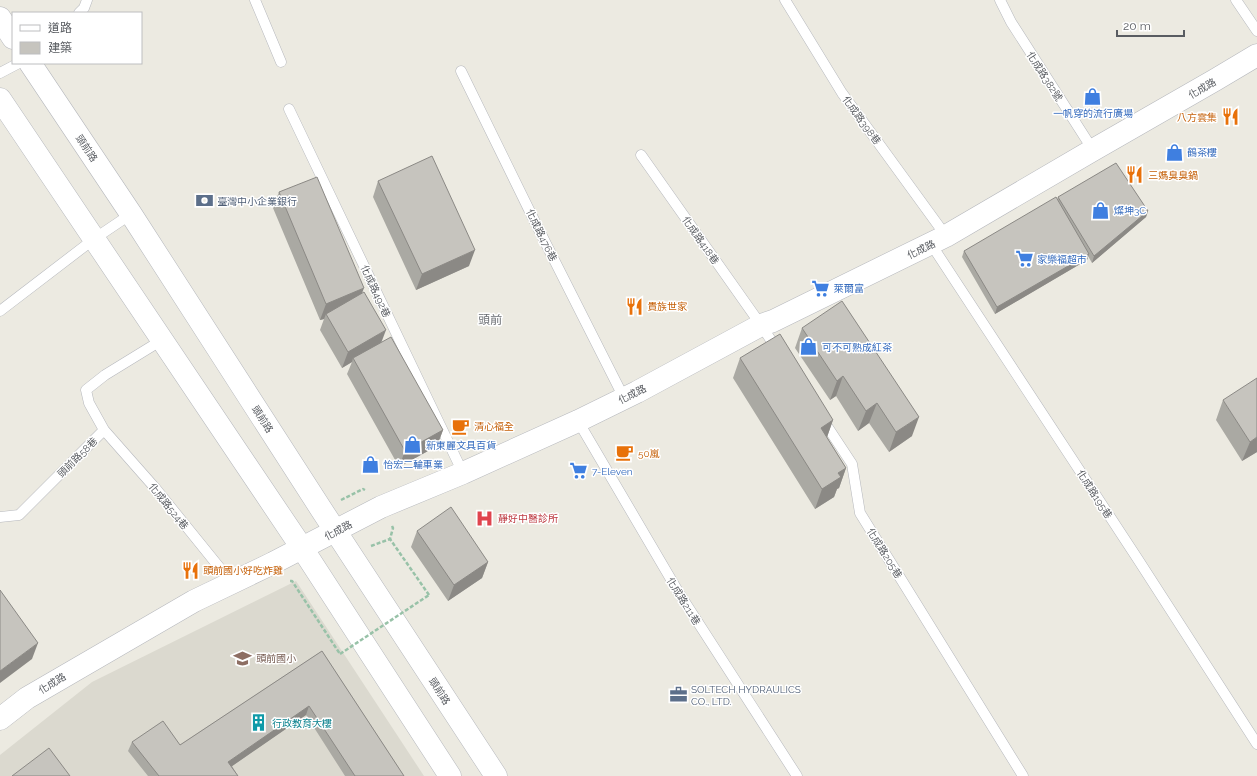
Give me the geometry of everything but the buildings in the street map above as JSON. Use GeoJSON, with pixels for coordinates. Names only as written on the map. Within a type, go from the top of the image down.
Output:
{"type":"FeatureCollection","features":[{"type":"Feature","properties":{"kind":"street"},"geometry":{"type":"LineString","coordinates":[[0,18],[12,36]]}},
{"type":"Feature","properties":{"kind":"street","name":"化成路"},"geometry":{"type":"LineString","coordinates":[[0,719],[27,698],[194,601],[273,563],[381,507],[463,473],[578,421],[761,325],[773,321],[938,240],[1257,55]]}},
{"type":"Feature","properties":{"kind":"street","name":"頭前路"},"geometry":{"type":"LineString","coordinates":[[31,64],[131,214],[496,776]]}},
{"type":"Feature","properties":{"kind":"street"},"geometry":{"type":"LineString","coordinates":[[0,99],[302,548],[450,776]]}},
{"type":"Feature","properties":{"kind":"lane"},"geometry":{"type":"LineString","coordinates":[[80,12],[84,8],[87,0]]}},
{"type":"Feature","properties":{"kind":"lane"},"geometry":{"type":"LineString","coordinates":[[255,0],[281,62]]}},
{"type":"Feature","properties":{"kind":"lane","name":"化成路398巷"},"geometry":{"type":"LineString","coordinates":[[785,0],[842,93],[938,240]]}},
{"type":"Feature","properties":{"kind":"lane","name":"化成路382號"},"geometry":{"type":"LineString","coordinates":[[1000,0],[1010,22],[1093,150]]}},
{"type":"Feature","properties":{"kind":"lane"},"geometry":{"type":"LineString","coordinates":[[1236,0],[1257,31]]}},
{"type":"Feature","properties":{"kind":"lane"},"geometry":{"type":"LineString","coordinates":[[0,73],[17,64]]}},
{"type":"Feature","properties":{"kind":"lane","name":"化成路476巷"},"geometry":{"type":"LineString","coordinates":[[461,71],[624,398]]}},
{"type":"Feature","properties":{"kind":"lane","name":"化成路492巷"},"geometry":{"type":"LineString","coordinates":[[289,109],[463,473]]}},
{"type":"Feature","properties":{"kind":"lane","name":"化成路418巷"},"geometry":{"type":"LineString","coordinates":[[641,155],[761,325]]}},
{"type":"Feature","properties":{"kind":"lane"},"geometry":{"type":"LineString","coordinates":[[0,311],[94,239],[131,214]]}},
{"type":"Feature","properties":{"kind":"lane","name":"化成路195巷"},"geometry":{"type":"LineString","coordinates":[[938,240],[1126,541],[1257,744]]}},
{"type":"Feature","properties":{"kind":"lane"},"geometry":{"type":"LineString","coordinates":[[761,325],[782,358]]}},
{"type":"Feature","properties":{"kind":"lane","name":"頭前路58巷"},"geometry":{"type":"LineString","coordinates":[[0,517],[19,515],[104,430],[89,403],[86,390],[105,375],[162,340]]}},
{"type":"Feature","properties":{"kind":"lane","name":"化成路205巷"},"geometry":{"type":"LineString","coordinates":[[817,411],[852,464],[860,513],[1023,776]]}},
{"type":"Feature","properties":{"kind":"lane","name":"化成路211巷"},"geometry":{"type":"LineString","coordinates":[[578,421],[679,593],[798,776]]}},
{"type":"Feature","properties":{"kind":"lane","name":"化成路524巷"},"geometry":{"type":"LineString","coordinates":[[104,430],[156,489],[232,583]]}},
{"type":"Feature","properties":{"kind":"path"},"geometry":{"type":"LineString","coordinates":[[273,563],[283,580],[292,581],[340,654],[429,595],[408,564]]}},
{"type":"Feature","properties":{"kind":"shaded area","name":"頭前國小"},"geometry":{"type":"Polygon","coordinates":[[[296,581],[424,776],[0,776],[0,755],[92,682],[296,581]]]}},
{"type":"Feature","properties":{"kind":"place","name":"一帆穿的流行廣場"},"geometry":{"type":"Point","coordinates":[1093,96]}},
{"type":"Feature","properties":{"kind":"place","name":"八方雲集"},"geometry":{"type":"Point","coordinates":[1230,117]}},
{"type":"Feature","properties":{"kind":"place","name":"鶴茶樓"},"geometry":{"type":"Point","coordinates":[1174,152]}},
{"type":"Feature","properties":{"kind":"place","name":"三媽臭臭鍋"},"geometry":{"type":"Point","coordinates":[1135,175]}},
{"type":"Feature","properties":{"kind":"place","name":"臺灣中小企業銀行"},"geometry":{"type":"Point","coordinates":[204,201]}},
{"type":"Feature","properties":{"kind":"place","name":"燦坤3C"},"geometry":{"type":"Point","coordinates":[1101,210]}},
{"type":"Feature","properties":{"kind":"place","name":"家樂福超市"},"geometry":{"type":"Point","coordinates":[1024,259]}},
{"type":"Feature","properties":{"kind":"place","name":"萊爾富"},"geometry":{"type":"Point","coordinates":[821,288]}},
{"type":"Feature","properties":{"kind":"place","name":"貴族世家"},"geometry":{"type":"Point","coordinates":[634,306]}},
{"type":"Feature","properties":{"kind":"place","name":"可不可熟成紅茶"},"geometry":{"type":"Point","coordinates":[809,347]}},
{"type":"Feature","properties":{"kind":"place","name":"清心福全"},"geometry":{"type":"Point","coordinates":[461,426]}},
{"type":"Feature","properties":{"kind":"place","name":"新東麗文具百貨"},"geometry":{"type":"Point","coordinates":[413,445]}},
{"type":"Feature","properties":{"kind":"place","name":"50嵐"},"geometry":{"type":"Point","coordinates":[625,453]}},
{"type":"Feature","properties":{"kind":"place","name":"怡宏二輪車業"},"geometry":{"type":"Point","coordinates":[370,464]}},
{"type":"Feature","properties":{"kind":"place","name":"7-Eleven"},"geometry":{"type":"Point","coordinates":[579,471]}},
{"type":"Feature","properties":{"kind":"place","name":"靜好中醫診所"},"geometry":{"type":"Point","coordinates":[485,518]}},
{"type":"Feature","properties":{"kind":"place","name":"頭前國小好吃炸雞"},"geometry":{"type":"Point","coordinates":[190,570]}},
{"type":"Feature","properties":{"kind":"place","name":"頭前國小"},"geometry":{"type":"Point","coordinates":[243,658]}},
{"type":"Feature","properties":{"kind":"place","name":"SOLTECH HYDRAULICS CO., LTD."},"geometry":{"type":"Point","coordinates":[678,695]}},
{"type":"Feature","properties":{"kind":"place","name":"行政教育大樓"},"geometry":{"type":"Point","coordinates":[259,723]}},
{"type":"Feature","properties":{"kind":"district","name":"頭前"},"geometry":{"type":"Point","coordinates":[490,320]}}]}
